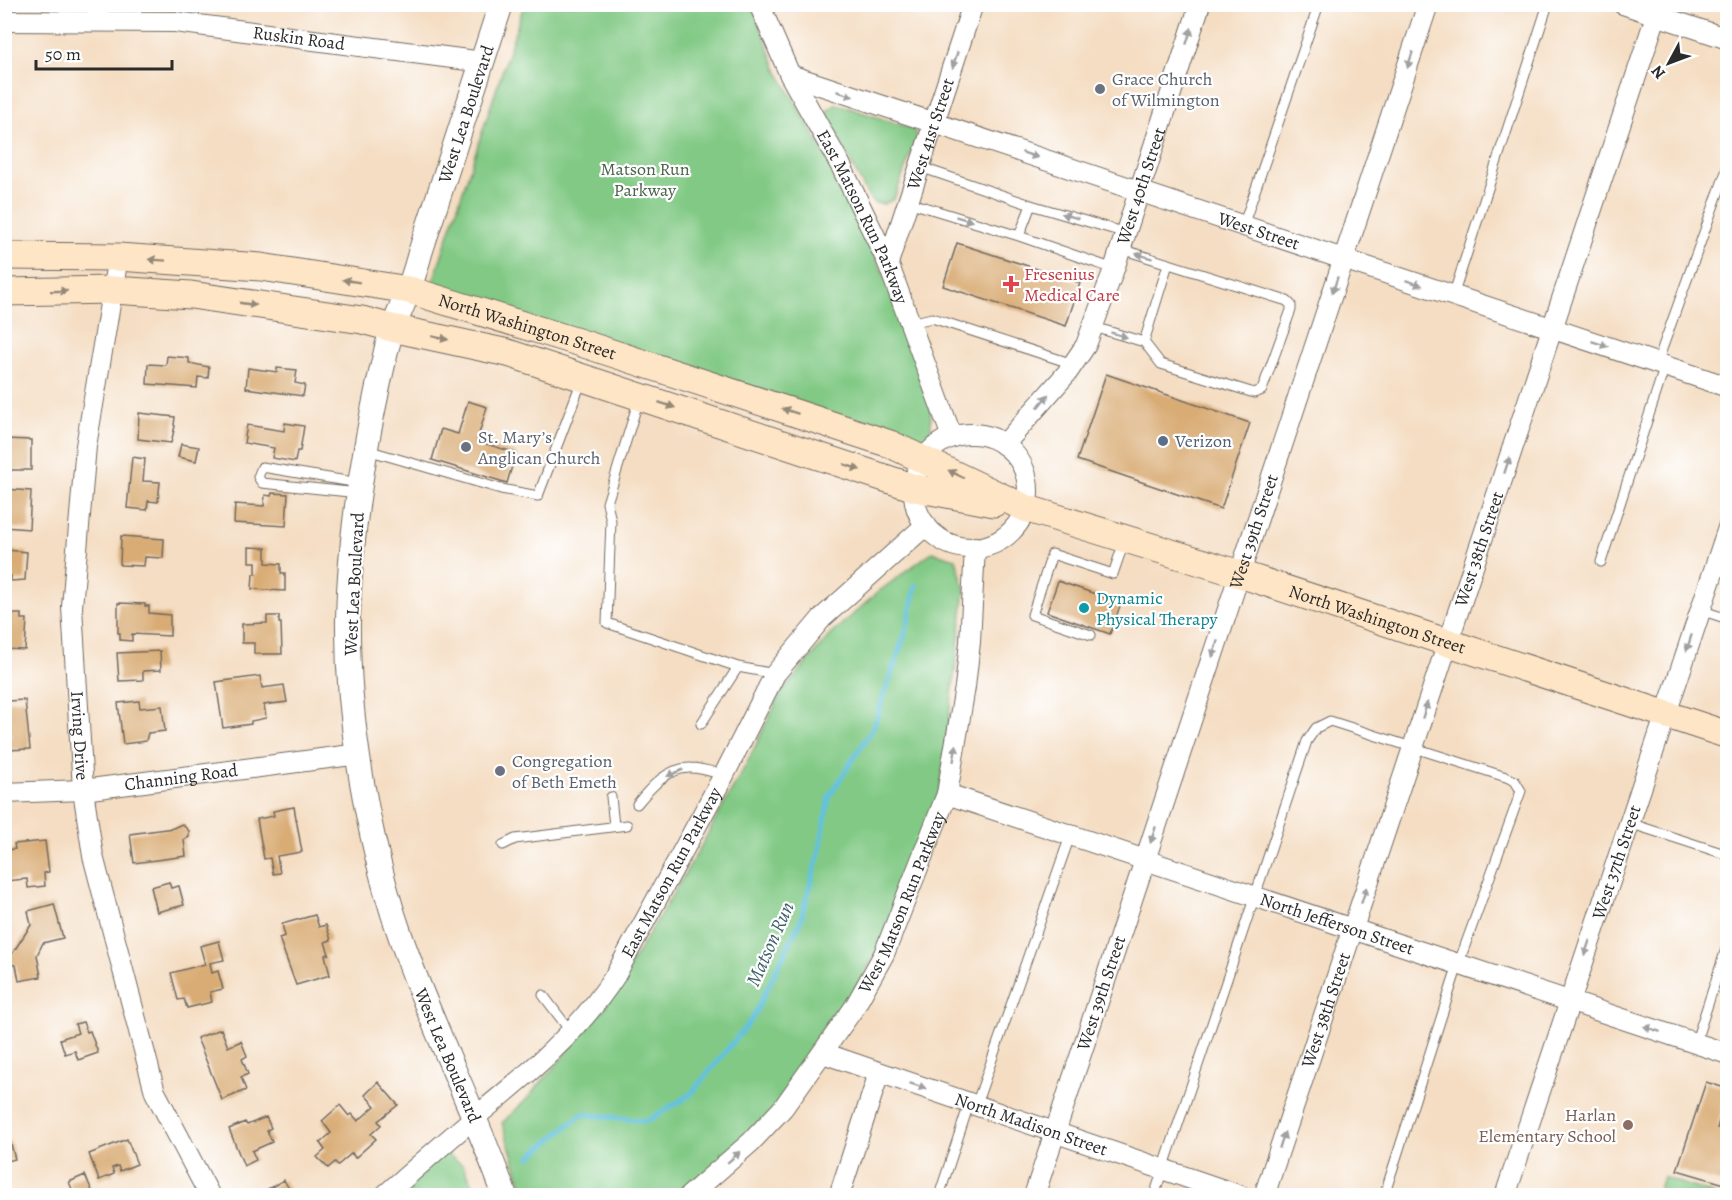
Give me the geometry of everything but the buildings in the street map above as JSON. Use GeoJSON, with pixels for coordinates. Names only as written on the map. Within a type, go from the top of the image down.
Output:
{"type":"FeatureCollection","features":[{"type":"Feature","properties":{"kind":"main road","name":"North Washington Street"},"geometry":{"type":"LineString","coordinates":[[4,256],[118,257],[261,267],[409,290],[879,440],[1025,508]]}},
{"type":"Feature","properties":{"kind":"main road","name":"North Washington Street"},"geometry":{"type":"LineString","coordinates":[[4,292],[113,290],[190,295],[362,320],[508,353],[915,488],[1025,508],[1240,574],[1728,735]]}},
{"type":"Feature","properties":{"kind":"street","name":"West Lea Boulevard"},"geometry":{"type":"LineString","coordinates":[[501,4],[409,290],[392,328],[360,488],[348,617],[352,700],[359,754],[369,822],[391,910],[427,1009],[475,1118],[505,1196]]}},
{"type":"Feature","properties":{"kind":"street","name":"East Matson Run Parkway"},"geometry":{"type":"LineString","coordinates":[[759,4],[790,75],[841,166],[888,263],[952,437]]}},
{"type":"Feature","properties":{"kind":"street","name":"West 41st Street"},"geometry":{"type":"LineString","coordinates":[[888,263],[973,4]]}},
{"type":"Feature","properties":{"kind":"street","name":"West 40th Street"},"geometry":{"type":"LineString","coordinates":[[1004,445],[1073,364],[1086,345],[1094,327],[1200,4]]}},
{"type":"Feature","properties":{"kind":"street","name":"West 39th Street"},"geometry":{"type":"LineString","coordinates":[[1034,1196],[1428,4]]}},
{"type":"Feature","properties":{"kind":"street"},"geometry":{"type":"LineString","coordinates":[[1623,4],[1658,10],[1728,39]]}},
{"type":"Feature","properties":{"kind":"street","name":"West 38th Street"},"geometry":{"type":"LineString","coordinates":[[1264,1196],[1658,10]]}},
{"type":"Feature","properties":{"kind":"street","name":"Ruskin Road"},"geometry":{"type":"LineString","coordinates":[[4,21],[175,22],[483,62]]}},
{"type":"Feature","properties":{"kind":"street","name":"West Street"},"geometry":{"type":"LineString","coordinates":[[790,75],[1728,387]]}},
{"type":"Feature","properties":{"kind":"street","name":"Irving Drive"},"geometry":{"type":"LineString","coordinates":[[118,257],[86,446],[72,607],[83,790],[93,856],[155,1092],[210,1196]]}},
{"type":"Feature","properties":{"kind":"street"},"geometry":{"type":"LineString","coordinates":[[979,434],[1004,445],[1017,457],[1025,473],[1028,491],[1025,508],[1018,524],[1006,536],[991,544],[975,547],[948,542],[926,525],[917,508],[915,488],[917,473],[924,459],[936,446],[952,437],[979,434]]}},
{"type":"Feature","properties":{"kind":"street","name":"East Matson Run Parkway"},"geometry":{"type":"LineString","coordinates":[[384,1196],[475,1118],[502,1098],[571,1032],[604,994],[724,775],[775,674],[822,618],[926,525]]}},
{"type":"Feature","properties":{"kind":"street","name":"West 37th Street"},"geometry":{"type":"LineString","coordinates":[[1504,1196],[1728,528]]}},
{"type":"Feature","properties":{"kind":"street","name":"West Matson Run Parkway"},"geometry":{"type":"LineString","coordinates":[[689,1196],[751,1142],[783,1108],[854,1008],[884,954],[947,794],[967,676],[975,547]]}},
{"type":"Feature","properties":{"kind":"street","name":"Channing Road"},"geometry":{"type":"LineString","coordinates":[[4,793],[83,790],[359,754]]}},
{"type":"Feature","properties":{"kind":"street","name":"North Jefferson Street"},"geometry":{"type":"LineString","coordinates":[[947,794],[1728,1054]]}},
{"type":"Feature","properties":{"kind":"street","name":"North Madison Street"},"geometry":{"type":"LineString","coordinates":[[823,1053],[1241,1196]]}},
{"type":"Feature","properties":{"kind":"street"},"geometry":{"type":"LineString","coordinates":[[839,1196],[879,1073]]}},
{"type":"Feature","properties":{"kind":"lane"},"geometry":{"type":"LineString","coordinates":[[1243,226],[1319,4]]}},
{"type":"Feature","properties":{"kind":"lane"},"geometry":{"type":"LineString","coordinates":[[1453,296],[1548,4]]}},
{"type":"Feature","properties":{"kind":"lane"},"geometry":{"type":"LineString","coordinates":[[1601,562],[1661,365],[1728,166]]}},
{"type":"Feature","properties":{"kind":"lane"},"geometry":{"type":"LineString","coordinates":[[920,167],[1031,205],[1123,241],[1168,264],[1287,301],[1291,305],[1262,390],[1254,393],[1161,364],[1144,342],[1094,327]]}},
{"type":"Feature","properties":{"kind":"lane"},"geometry":{"type":"LineString","coordinates":[[908,202],[1019,236],[1114,269]]}},
{"type":"Feature","properties":{"kind":"lane"},"geometry":{"type":"LineString","coordinates":[[1019,236],[1031,205]]}},
{"type":"Feature","properties":{"kind":"lane"},"geometry":{"type":"LineString","coordinates":[[1144,342],[1168,264]]}},
{"type":"Feature","properties":{"kind":"lane"},"geometry":{"type":"LineString","coordinates":[[910,323],[932,318],[1073,364]]}},
{"type":"Feature","properties":{"kind":"lane"},"geometry":{"type":"LineString","coordinates":[[366,450],[501,489],[538,496],[583,377]]}},
{"type":"Feature","properties":{"kind":"lane"},"geometry":{"type":"LineString","coordinates":[[640,396],[607,503],[611,520],[607,623],[738,667],[775,674]]}},
{"type":"Feature","properties":{"kind":"lane"},"geometry":{"type":"LineString","coordinates":[[262,467],[360,488],[262,483],[258,477],[262,467]]}},
{"type":"Feature","properties":{"kind":"lane"},"geometry":{"type":"LineString","coordinates":[[1090,635],[1032,615],[1052,554],[1113,574],[1125,540]]}},
{"type":"Feature","properties":{"kind":"lane"},"geometry":{"type":"LineString","coordinates":[[1700,610],[1728,619]]}},
{"type":"Feature","properties":{"kind":"lane"},"geometry":{"type":"LineString","coordinates":[[701,724],[738,667]]}},
{"type":"Feature","properties":{"kind":"lane"},"geometry":{"type":"LineString","coordinates":[[1154,1196],[1307,741],[1316,728],[1330,721],[1506,777],[1515,781],[1521,791],[1458,965],[1384,1196]]}},
{"type":"Feature","properties":{"kind":"lane"},"geometry":{"type":"LineString","coordinates":[[637,804],[649,789],[675,771],[691,768],[724,775]]}},
{"type":"Feature","properties":{"kind":"lane"},"geometry":{"type":"LineString","coordinates":[[611,797],[614,826]]}},
{"type":"Feature","properties":{"kind":"lane"},"geometry":{"type":"LineString","coordinates":[[1629,822],[1728,855]]}},
{"type":"Feature","properties":{"kind":"lane"},"geometry":{"type":"LineString","coordinates":[[503,844],[515,839],[627,825]]}},
{"type":"Feature","properties":{"kind":"lane"},"geometry":{"type":"LineString","coordinates":[[939,1196],[1071,836]]}},
{"type":"Feature","properties":{"kind":"lane"},"geometry":{"type":"LineString","coordinates":[[1695,1044],[1728,943]]}},
{"type":"Feature","properties":{"kind":"lane"},"geometry":{"type":"LineString","coordinates":[[543,996],[571,1032]]}},
{"type":"Feature","properties":{"kind":"green space","name":"Matson Run Parkway"},"geometry":{"type":"Polygon","coordinates":[[[524,5],[752,5],[777,70],[830,163],[888,283],[930,395],[931,429],[915,446],[431,288],[524,5]]]}},
{"type":"Feature","properties":{"kind":"green space"},"geometry":{"type":"Polygon","coordinates":[[[837,104],[910,128],[915,132],[917,137],[894,199],[884,204],[875,203],[868,196],[827,115],[828,110],[837,104]]]}},
{"type":"Feature","properties":{"kind":"green space"},"geometry":{"type":"Polygon","coordinates":[[[932,552],[956,559],[965,590],[940,791],[900,913],[792,1096],[691,1195],[525,1195],[502,1123],[525,1101],[604,1009],[692,862],[747,763],[781,693],[830,635],[878,592],[932,552]]]}},
{"type":"Feature","properties":{"kind":"green space"},"geometry":{"type":"Polygon","coordinates":[[[439,1149],[463,1165],[478,1195],[384,1196],[439,1149]]]}},
{"type":"Feature","properties":{"kind":"green space"},"geometry":{"type":"Polygon","coordinates":[[[1663,1177],[1716,1195],[1657,1195],[1663,1177]]]}},
{"type":"Feature","properties":{"kind":"waterway","name":"Matson Run"},"geometry":{"type":"LineString","coordinates":[[530,1157],[582,1114],[647,1121],[690,1095],[752,1019],[800,922],[820,849],[829,797],[873,728],[906,631],[916,585]]}},
{"type":"Feature","properties":{"kind":"place","name":"Grace Church of Wilmington"},"geometry":{"type":"Point","coordinates":[1100,89]}},
{"type":"Feature","properties":{"kind":"place","name":"Fresenius Medical Care"},"geometry":{"type":"Point","coordinates":[1011,284]}},
{"type":"Feature","properties":{"kind":"place","name":"Verizon"},"geometry":{"type":"Point","coordinates":[1163,441]}},
{"type":"Feature","properties":{"kind":"place","name":"St. Mary’s Anglican Church"},"geometry":{"type":"Point","coordinates":[466,447]}},
{"type":"Feature","properties":{"kind":"place","name":"Dynamic Physical Therapy"},"geometry":{"type":"Point","coordinates":[1084,608]}},
{"type":"Feature","properties":{"kind":"place","name":"Congregation of Beth Emeth"},"geometry":{"type":"Point","coordinates":[500,771]}},
{"type":"Feature","properties":{"kind":"place","name":"Harlan Elementary School"},"geometry":{"type":"Point","coordinates":[1628,1125]}}]}
